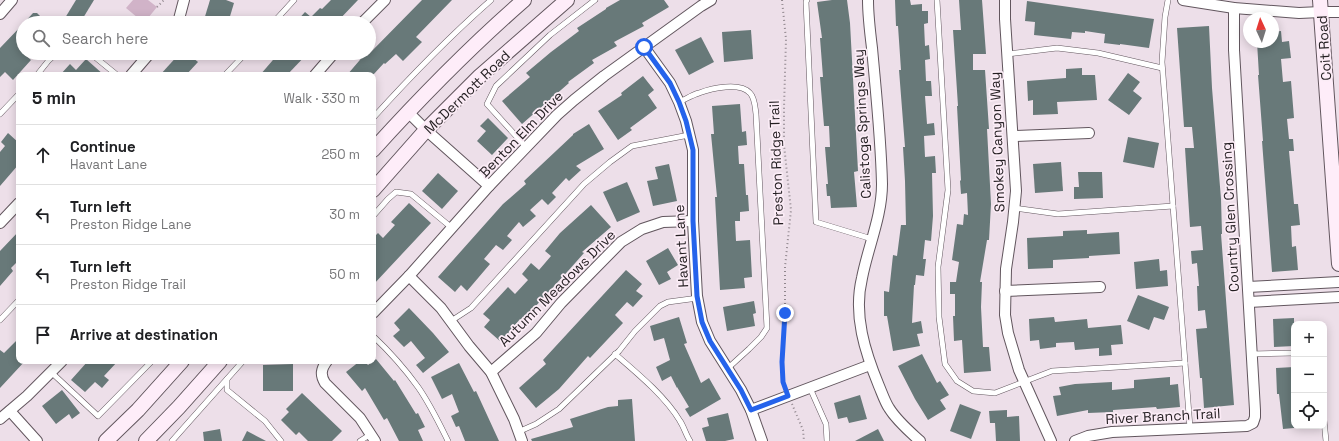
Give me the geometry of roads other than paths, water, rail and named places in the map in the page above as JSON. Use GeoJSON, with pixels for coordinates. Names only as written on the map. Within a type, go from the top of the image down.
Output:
{"type":"FeatureCollection","features":[{"type":"Feature","properties":{"kind":"main road","name":"McDermott Road"},"geometry":{"type":"LineString","coordinates":[[376,147],[456,62],[489,30],[524,0]]}},
{"type":"Feature","properties":{"kind":"main road","name":"McDermott Road"},"geometry":{"type":"LineString","coordinates":[[376,187],[426,130],[480,76],[568,0]]}},
{"type":"Feature","properties":{"kind":"main road","name":"Coit Road"},"geometry":{"type":"LineString","coordinates":[[1321,6],[1339,264]]}},
{"type":"Feature","properties":{"kind":"main road"},"geometry":{"type":"LineString","coordinates":[[106,441],[138,410],[179,364]]}},
{"type":"Feature","properties":{"kind":"main road"},"geometry":{"type":"LineString","coordinates":[[146,441],[217,364]]}},
{"type":"Feature","properties":{"kind":"street"},"geometry":{"type":"LineString","coordinates":[[0,14],[12,0]]}},
{"type":"Feature","properties":{"kind":"street"},"geometry":{"type":"LineString","coordinates":[[179,16],[184,0]]}},
{"type":"Feature","properties":{"kind":"street"},"geometry":{"type":"LineString","coordinates":[[369,16],[385,0]]}},
{"type":"Feature","properties":{"kind":"street","name":"Benton Elm Drive"},"geometry":{"type":"LineString","coordinates":[[376,310],[409,276],[489,186],[574,100],[604,76],[711,0]]}},
{"type":"Feature","properties":{"kind":"street","name":"Calistoga Springs Way"},"geometry":{"type":"LineString","coordinates":[[868,0],[882,186],[881,204],[862,278],[859,296],[861,332],[870,365],[889,408],[899,422],[920,441]]}},
{"type":"Feature","properties":{"kind":"street","name":"Smokey Canyon Way"},"geometry":{"type":"LineString","coordinates":[[1005,0],[1016,191],[1014,222],[1006,269],[1005,315],[1008,333],[1019,370],[1051,441]]}},
{"type":"Feature","properties":{"kind":"street"},"geometry":{"type":"LineString","coordinates":[[1183,0],[1234,8],[1299,13],[1321,6],[1339,12]]}},
{"type":"Feature","properties":{"kind":"street","name":"Country Glen Crossing"},"geometry":{"type":"LineString","coordinates":[[1234,8],[1234,50],[1256,410],[1253,423]]}},
{"type":"Feature","properties":{"kind":"street","name":"Havant Lane"},"geometry":{"type":"LineString","coordinates":[[644,47],[670,83],[679,102],[690,135],[693,150],[693,221],[698,298],[702,322],[707,335],[741,390],[751,410],[762,441]]}},
{"type":"Feature","properties":{"kind":"street"},"geometry":{"type":"LineString","coordinates":[[134,72],[144,60]]}},
{"type":"Feature","properties":{"kind":"street"},"geometry":{"type":"LineString","coordinates":[[318,72],[328,60]]}},
{"type":"Feature","properties":{"kind":"street"},"geometry":{"type":"LineString","coordinates":[[408,112],[489,186]]}},
{"type":"Feature","properties":{"kind":"street"},"geometry":{"type":"LineString","coordinates":[[1013,136],[1089,133]]}},
{"type":"Feature","properties":{"kind":"street"},"geometry":{"type":"LineString","coordinates":[[0,223],[16,205]]}},
{"type":"Feature","properties":{"kind":"street","name":"Autumn Meadows Drive"},"geometry":{"type":"LineString","coordinates":[[491,372],[536,333],[561,303],[621,242],[642,229],[663,222],[693,221]]}},
{"type":"Feature","properties":{"kind":"street"},"geometry":{"type":"LineString","coordinates":[[409,276],[451,321],[469,346],[491,372],[514,419],[520,436]]}},
{"type":"Feature","properties":{"kind":"street"},"geometry":{"type":"LineString","coordinates":[[1248,287],[1339,282]]}},
{"type":"Feature","properties":{"kind":"street"},"geometry":{"type":"LineString","coordinates":[[1005,291],[1100,287]]}},
{"type":"Feature","properties":{"kind":"street"},"geometry":{"type":"LineString","coordinates":[[1249,302],[1339,297]]}},
{"type":"Feature","properties":{"kind":"street"},"geometry":{"type":"LineString","coordinates":[[0,420],[59,364]]}},
{"type":"Feature","properties":{"kind":"street"},"geometry":{"type":"LineString","coordinates":[[326,364],[321,377],[325,383],[360,418],[373,438]]}},
{"type":"Feature","properties":{"kind":"street"},"geometry":{"type":"LineString","coordinates":[[751,410],[870,365]]}},
{"type":"Feature","properties":{"kind":"street"},"geometry":{"type":"LineString","coordinates":[[10,411],[38,441]]}},
{"type":"Feature","properties":{"kind":"street","name":"River Branch Trail"},"geometry":{"type":"LineString","coordinates":[[1075,441],[1088,436],[1112,432],[1247,426],[1253,423]]}},
{"type":"Feature","properties":{"kind":"lane"},"geometry":{"type":"LineString","coordinates":[[279,16],[294,0]]}},
{"type":"Feature","properties":{"kind":"lane"},"geometry":{"type":"LineString","coordinates":[[376,115],[442,46],[491,0]]}},
{"type":"Feature","properties":{"kind":"lane"},"geometry":{"type":"LineString","coordinates":[[526,147],[487,104],[496,86],[501,81],[550,35],[595,0]]}},
{"type":"Feature","properties":{"kind":"lane"},"geometry":{"type":"LineString","coordinates":[[807,0],[816,222],[872,239]]}},
{"type":"Feature","properties":{"kind":"lane"},"geometry":{"type":"LineString","coordinates":[[937,0],[948,190],[938,267],[939,317],[945,364],[957,381],[973,391],[995,393],[1052,371],[1185,363]]}},
{"type":"Feature","properties":{"kind":"lane"},"geometry":{"type":"LineString","coordinates":[[1168,0],[1165,18],[1162,68],[1190,428]]}},
{"type":"Feature","properties":{"kind":"lane"},"geometry":{"type":"LineString","coordinates":[[1007,54],[1057,48],[1098,53],[1162,68]]}},
{"type":"Feature","properties":{"kind":"lane"},"geometry":{"type":"LineString","coordinates":[[39,72],[49,60]]}},
{"type":"Feature","properties":{"kind":"lane"},"geometry":{"type":"LineString","coordinates":[[99,60],[113,72]]}},
{"type":"Feature","properties":{"kind":"lane"},"geometry":{"type":"LineString","coordinates":[[229,72],[240,60]]}},
{"type":"Feature","properties":{"kind":"lane"},"geometry":{"type":"LineString","coordinates":[[679,102],[700,92],[725,87],[740,87],[750,92],[754,99],[766,283],[767,328],[762,337],[727,369]]}},
{"type":"Feature","properties":{"kind":"lane"},"geometry":{"type":"LineString","coordinates":[[0,114],[16,97]]}},
{"type":"Feature","properties":{"kind":"lane"},"geometry":{"type":"LineString","coordinates":[[451,321],[471,308],[584,184],[610,162],[632,146],[690,135]]}},
{"type":"Feature","properties":{"kind":"lane"},"geometry":{"type":"LineString","coordinates":[[376,213],[396,192],[411,194],[452,228]]}},
{"type":"Feature","properties":{"kind":"lane"},"geometry":{"type":"LineString","coordinates":[[1014,208],[1058,214],[1173,206]]}},
{"type":"Feature","properties":{"kind":"lane"},"geometry":{"type":"LineString","coordinates":[[520,436],[559,409],[615,354],[660,306],[668,302],[698,298]]}},
{"type":"Feature","properties":{"kind":"lane"},"geometry":{"type":"LineString","coordinates":[[0,320],[16,303]]}},
{"type":"Feature","properties":{"kind":"lane"},"geometry":{"type":"LineString","coordinates":[[376,339],[402,366],[419,388],[448,441]]}},
{"type":"Feature","properties":{"kind":"lane"},"geometry":{"type":"LineString","coordinates":[[1252,354],[1291,353]]}},
{"type":"Feature","properties":{"kind":"lane"},"geometry":{"type":"LineString","coordinates":[[615,354],[633,369],[668,405],[680,421],[690,441]]}},
{"type":"Feature","properties":{"kind":"lane"},"geometry":{"type":"LineString","coordinates":[[51,372],[98,416],[149,364]]}},
{"type":"Feature","properties":{"kind":"lane"},"geometry":{"type":"LineString","coordinates":[[172,441],[240,364]]}},
{"type":"Feature","properties":{"kind":"lane"},"geometry":{"type":"LineString","coordinates":[[228,379],[227,390],[265,421],[281,441]]}},
{"type":"Feature","properties":{"kind":"lane"},"geometry":{"type":"LineString","coordinates":[[810,388],[826,424],[827,441]]}},
{"type":"Feature","properties":{"kind":"lane"},"geometry":{"type":"LineString","coordinates":[[1325,429],[1326,441]]}},
{"type":"Feature","properties":{"kind":"lane"},"geometry":{"type":"LineString","coordinates":[[360,441],[373,438]]}}]}
